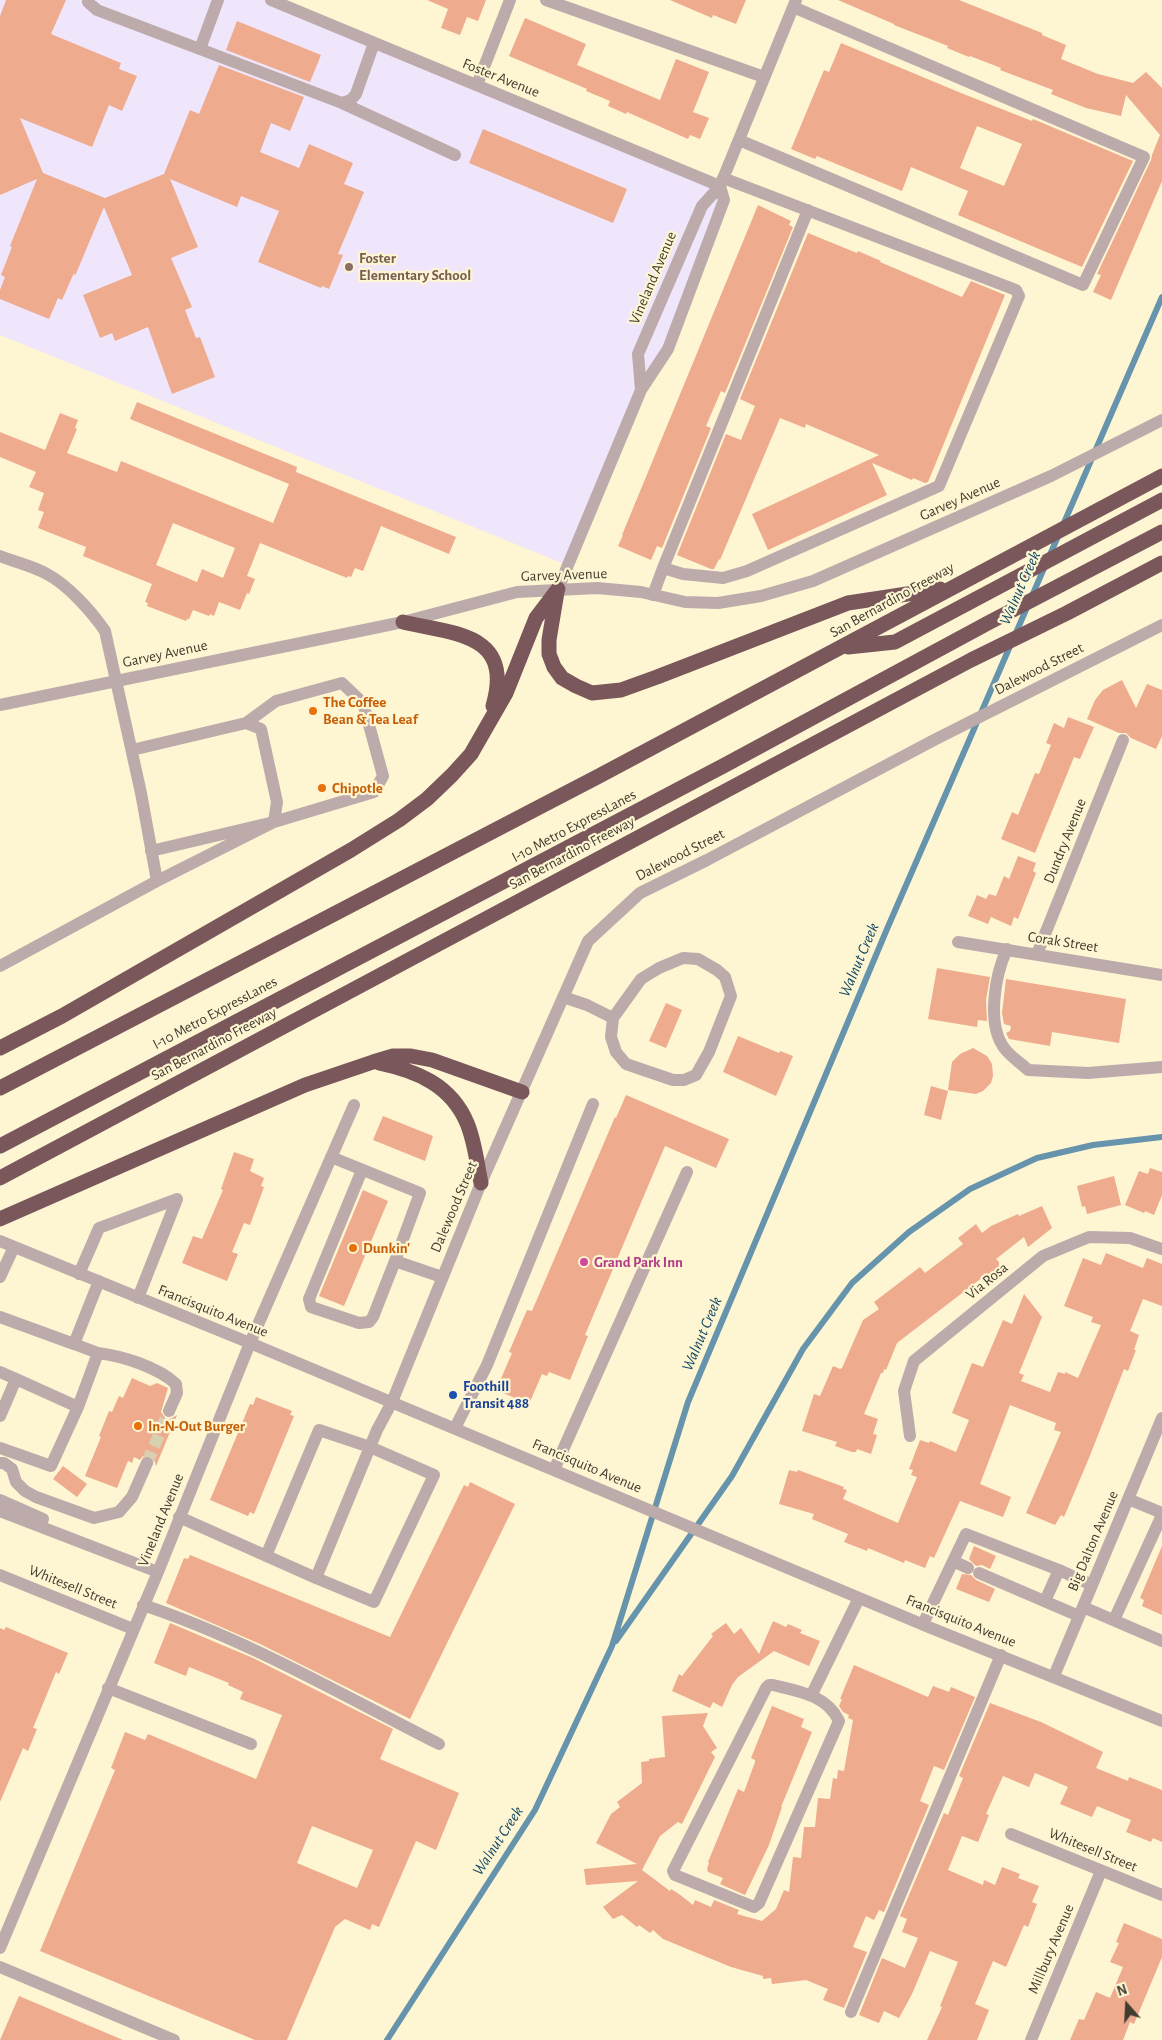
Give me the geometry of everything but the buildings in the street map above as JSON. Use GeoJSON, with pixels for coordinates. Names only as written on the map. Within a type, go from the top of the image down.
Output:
{"type":"FeatureCollection","features":[{"type":"Feature","properties":{"kind":"highway","name":"San Bernardino Freeway"},"geometry":{"type":"LineString","coordinates":[[0,1088],[582,786],[1162,476]]}},
{"type":"Feature","properties":{"kind":"highway"},"geometry":{"type":"LineString","coordinates":[[841,648],[895,642],[1162,500]]}},
{"type":"Feature","properties":{"kind":"highway","name":"I-10 Metro ExpressLanes"},"geometry":{"type":"LineString","coordinates":[[0,1146],[726,765],[988,622],[1162,532]]}},
{"type":"Feature","properties":{"kind":"highway","name":"San Bernardino Freeway"},"geometry":{"type":"LineString","coordinates":[[0,1178],[971,660],[1067,613],[1162,563]]}},
{"type":"Feature","properties":{"kind":"highway"},"geometry":{"type":"LineString","coordinates":[[558,589],[549,640],[549,654],[554,667],[562,678],[592,693],[621,690],[848,603],[952,587]]}},
{"type":"Feature","properties":{"kind":"highway"},"geometry":{"type":"LineString","coordinates":[[0,1048],[62,1016],[351,850],[399,820],[427,799],[471,754],[506,693],[536,618],[558,589]]}},
{"type":"Feature","properties":{"kind":"highway"},"geometry":{"type":"LineString","coordinates":[[403,622],[464,635],[478,641],[484,647],[494,663],[497,683],[496,695],[487,727]]}},
{"type":"Feature","properties":{"kind":"highway"},"geometry":{"type":"LineString","coordinates":[[0,1219],[305,1085],[393,1056],[411,1056],[425,1059],[522,1092]]}},
{"type":"Feature","properties":{"kind":"highway"},"geometry":{"type":"LineString","coordinates":[[373,1062],[418,1073],[440,1087],[456,1103],[467,1124],[481,1183]]}},
{"type":"Feature","properties":{"kind":"street"},"geometry":{"type":"LineString","coordinates":[[200,49],[218,0]]}},
{"type":"Feature","properties":{"kind":"street","name":"Foster Avenue"},"geometry":{"type":"LineString","coordinates":[[271,0],[477,85],[721,182],[808,210],[1016,290],[1019,296],[939,486],[747,571],[723,578],[683,574],[663,568]]}},
{"type":"Feature","properties":{"kind":"street"},"geometry":{"type":"LineString","coordinates":[[477,85],[510,0]]}},
{"type":"Feature","properties":{"kind":"street"},"geometry":{"type":"LineString","coordinates":[[546,0],[764,77]]}},
{"type":"Feature","properties":{"kind":"street"},"geometry":{"type":"LineString","coordinates":[[88,1],[97,10],[342,103],[455,155]]}},
{"type":"Feature","properties":{"kind":"street"},"geometry":{"type":"LineString","coordinates":[[739,140],[1083,285],[1144,157],[794,3]]}},
{"type":"Feature","properties":{"kind":"street","name":"Vineland Avenue"},"geometry":{"type":"LineString","coordinates":[[641,390],[638,354],[702,206],[721,182],[794,3]]}},
{"type":"Feature","properties":{"kind":"street"},"geometry":{"type":"LineString","coordinates":[[342,103],[351,100],[356,94],[374,43]]}},
{"type":"Feature","properties":{"kind":"street","name":"Vineland Avenue"},"geometry":{"type":"LineString","coordinates":[[558,589],[641,390],[668,349],[724,200],[721,182]]}},
{"type":"Feature","properties":{"kind":"street"},"geometry":{"type":"LineString","coordinates":[[653,595],[808,210]]}},
{"type":"Feature","properties":{"kind":"street","name":"Garvey Avenue"},"geometry":{"type":"LineString","coordinates":[[0,705],[403,622],[517,592],[597,588],[653,595],[685,602],[718,603],[761,596],[813,581],[1052,476],[1162,420]]}},
{"type":"Feature","properties":{"kind":"street"},"geometry":{"type":"LineString","coordinates":[[0,556],[48,574],[76,596],[105,631],[132,750],[158,881]]}},
{"type":"Feature","properties":{"kind":"street","name":"Dalewood Street"},"geometry":{"type":"LineString","coordinates":[[316,1578],[370,1447],[392,1402],[481,1183],[588,941],[640,893],[707,860],[936,739],[1162,625]]}},
{"type":"Feature","properties":{"kind":"street"},"geometry":{"type":"LineString","coordinates":[[132,750],[246,723],[276,701],[342,683],[363,702],[383,776],[374,792],[274,822],[151,851]]}},
{"type":"Feature","properties":{"kind":"street"},"geometry":{"type":"LineString","coordinates":[[246,723],[261,729],[278,802],[274,822]]}},
{"type":"Feature","properties":{"kind":"street","name":"Dundry Avenue"},"geometry":{"type":"LineString","coordinates":[[1037,954],[1123,740]]}},
{"type":"Feature","properties":{"kind":"street"},"geometry":{"type":"LineString","coordinates":[[0,966],[158,881],[274,822]]}},
{"type":"Feature","properties":{"kind":"street","name":"Corak Street"},"geometry":{"type":"LineString","coordinates":[[958,942],[1162,975]]}},
{"type":"Feature","properties":{"kind":"street"},"geometry":{"type":"LineString","coordinates":[[1007,949],[1000,965],[993,1019],[1004,1048],[1028,1070],[1088,1072],[1162,1067]]}},
{"type":"Feature","properties":{"kind":"street"},"geometry":{"type":"LineString","coordinates":[[683,958],[698,959],[717,970],[725,977],[731,996],[709,1052],[696,1075],[684,1080],[673,1080],[626,1064],[616,1052],[611,1037],[613,1018],[641,979],[659,968],[683,958]]}},
{"type":"Feature","properties":{"kind":"street"},"geometry":{"type":"LineString","coordinates":[[563,998],[587,1005],[613,1018]]}},
{"type":"Feature","properties":{"kind":"street"},"geometry":{"type":"LineString","coordinates":[[454,1428],[487,1365],[593,1104]]}},
{"type":"Feature","properties":{"kind":"street","name":"Vineland Avenue"},"geometry":{"type":"LineString","coordinates":[[0,1948],[158,1572],[250,1343],[354,1105]]}},
{"type":"Feature","properties":{"kind":"street"},"geometry":{"type":"LineString","coordinates":[[331,1158],[362,1170],[420,1193],[373,1318],[369,1322],[359,1323],[311,1307],[309,1299],[362,1170]]}},
{"type":"Feature","properties":{"kind":"street"},"geometry":{"type":"LineString","coordinates":[[554,1470],[687,1172]]}},
{"type":"Feature","properties":{"kind":"street"},"geometry":{"type":"LineString","coordinates":[[79,1274],[99,1228],[177,1199],[138,1298]]}},
{"type":"Feature","properties":{"kind":"street","name":"Via Rosa"},"geometry":{"type":"LineString","coordinates":[[910,1436],[904,1391],[914,1361],[1043,1256],[1088,1237],[1130,1238],[1162,1248]]}},
{"type":"Feature","properties":{"kind":"street","name":"Francisquito Avenue"},"geometry":{"type":"LineString","coordinates":[[0,1241],[392,1402],[859,1598],[1162,1721]]}},
{"type":"Feature","properties":{"kind":"street"},"geometry":{"type":"LineString","coordinates":[[0,1277],[14,1247]]}},
{"type":"Feature","properties":{"kind":"street"},"geometry":{"type":"LineString","coordinates":[[395,1261],[442,1278]]}},
{"type":"Feature","properties":{"kind":"street"},"geometry":{"type":"LineString","coordinates":[[74,1344],[99,1282]]}},
{"type":"Feature","properties":{"kind":"street"},"geometry":{"type":"LineString","coordinates":[[0,1317],[98,1353],[116,1355],[167,1375],[176,1384],[176,1393],[169,1412]]}},
{"type":"Feature","properties":{"kind":"street"},"geometry":{"type":"LineString","coordinates":[[0,1448],[51,1466],[78,1407],[98,1353]]}},
{"type":"Feature","properties":{"kind":"street"},"geometry":{"type":"LineString","coordinates":[[0,1372],[78,1407]]}},
{"type":"Feature","properties":{"kind":"street"},"geometry":{"type":"LineString","coordinates":[[0,1416],[16,1379]]}},
{"type":"Feature","properties":{"kind":"street","name":"Big Dalton Avenue"},"geometry":{"type":"LineString","coordinates":[[1054,1676],[1162,1418]]}},
{"type":"Feature","properties":{"kind":"street"},"geometry":{"type":"LineString","coordinates":[[179,1517],[266,1556],[316,1578],[374,1602],[434,1475],[370,1447],[319,1430],[266,1556]]}},
{"type":"Feature","properties":{"kind":"street"},"geometry":{"type":"LineString","coordinates":[[14,1453],[16,1482]]}},
{"type":"Feature","properties":{"kind":"street"},"geometry":{"type":"LineString","coordinates":[[0,1463],[4,1463],[12,1469],[16,1482],[25,1491],[36,1497],[94,1518],[119,1512],[132,1497],[147,1463]]}},
{"type":"Feature","properties":{"kind":"street"},"geometry":{"type":"LineString","coordinates":[[1114,1620],[1162,1514],[1128,1499]]}},
{"type":"Feature","properties":{"kind":"street"},"geometry":{"type":"LineString","coordinates":[[0,1500],[71,1532],[78,1541]]}},
{"type":"Feature","properties":{"kind":"street"},"geometry":{"type":"LineString","coordinates":[[0,1511],[158,1572]]}},
{"type":"Feature","properties":{"kind":"street"},"geometry":{"type":"LineString","coordinates":[[923,1624],[966,1534],[1059,1570],[1092,1585]]}},
{"type":"Feature","properties":{"kind":"street"},"geometry":{"type":"LineString","coordinates":[[953,1561],[1045,1601],[1114,1620],[1162,1641]]}},
{"type":"Feature","properties":{"kind":"street"},"geometry":{"type":"LineString","coordinates":[[1045,1601],[1059,1570]]}},
{"type":"Feature","properties":{"kind":"street","name":"Whitesell Street"},"geometry":{"type":"LineString","coordinates":[[0,1575],[133,1629]]}},
{"type":"Feature","properties":{"kind":"street"},"geometry":{"type":"LineString","coordinates":[[812,1694],[859,1598]]}},
{"type":"Feature","properties":{"kind":"street"},"geometry":{"type":"LineString","coordinates":[[143,1605],[176,1616],[261,1654],[439,1744]]}},
{"type":"Feature","properties":{"kind":"street"},"geometry":{"type":"LineString","coordinates":[[851,2012],[1001,1655]]}},
{"type":"Feature","properties":{"kind":"street"},"geometry":{"type":"LineString","coordinates":[[773,1684],[812,1694],[831,1710],[839,1722],[759,1903],[754,1906],[674,1876],[674,1866],[766,1688],[773,1684]]}},
{"type":"Feature","properties":{"kind":"street"},"geometry":{"type":"LineString","coordinates":[[108,1688],[251,1744]]}},
{"type":"Feature","properties":{"kind":"street","name":"Whitesell Street"},"geometry":{"type":"LineString","coordinates":[[1011,1834],[1162,1895]]}},
{"type":"Feature","properties":{"kind":"street","name":"Millbury Avenue"},"geometry":{"type":"LineString","coordinates":[[1031,2040],[1101,1871]]}},
{"type":"Feature","properties":{"kind":"street"},"geometry":{"type":"LineString","coordinates":[[0,1967],[174,2040]]}},
{"type":"Feature","properties":{"kind":"shaded area","name":"Foster Elementary School"},"geometry":{"type":"Polygon","coordinates":[[[0,0],[271,0],[720,186],[724,200],[668,349],[641,390],[567,565],[0,335],[0,0]]]}},
{"type":"Feature","properties":{"kind":"waterway","name":"Walnut Creek"},"geometry":{"type":"LineString","coordinates":[[1063,525],[1162,297]]}},
{"type":"Feature","properties":{"kind":"waterway","name":"Walnut Creek"},"geometry":{"type":"LineString","coordinates":[[1049,557],[1059,534]]}},
{"type":"Feature","properties":{"kind":"waterway","name":"Walnut Creek"},"geometry":{"type":"LineString","coordinates":[[1015,635],[1045,566]]}},
{"type":"Feature","properties":{"kind":"waterway","name":"Walnut Creek"},"geometry":{"type":"LineString","coordinates":[[387,2040],[535,1810],[612,1646],[688,1402],[887,929],[1011,644]]}},
{"type":"Feature","properties":{"kind":"waterway","name":"Walnut Creek"},"geometry":{"type":"LineString","coordinates":[[616,1641],[732,1476],[803,1349],[852,1283],[909,1232],[970,1189],[1037,1158],[1093,1145],[1162,1137]]}},
{"type":"Feature","properties":{"kind":"tunnel"},"geometry":{"type":"LineString","coordinates":[[147,1463],[169,1411]]}},
{"type":"Feature","properties":{"kind":"place","name":"Foster Elementary School"},"geometry":{"type":"Point","coordinates":[349,267]}},
{"type":"Feature","properties":{"kind":"place","name":"The Coffee Bean & Tea Leaf"},"geometry":{"type":"Point","coordinates":[313,711]}},
{"type":"Feature","properties":{"kind":"place","name":"Chipotle"},"geometry":{"type":"Point","coordinates":[322,788]}},
{"type":"Feature","properties":{"kind":"place","name":"Dunkin'"},"geometry":{"type":"Point","coordinates":[353,1248]}},
{"type":"Feature","properties":{"kind":"place","name":"Grand Park Inn"},"geometry":{"type":"Point","coordinates":[584,1262]}},
{"type":"Feature","properties":{"kind":"place","name":"Foothill Transit 488"},"geometry":{"type":"Point","coordinates":[453,1395]}},
{"type":"Feature","properties":{"kind":"place","name":"In-N-Out Burger"},"geometry":{"type":"Point","coordinates":[138,1426]}}]}
